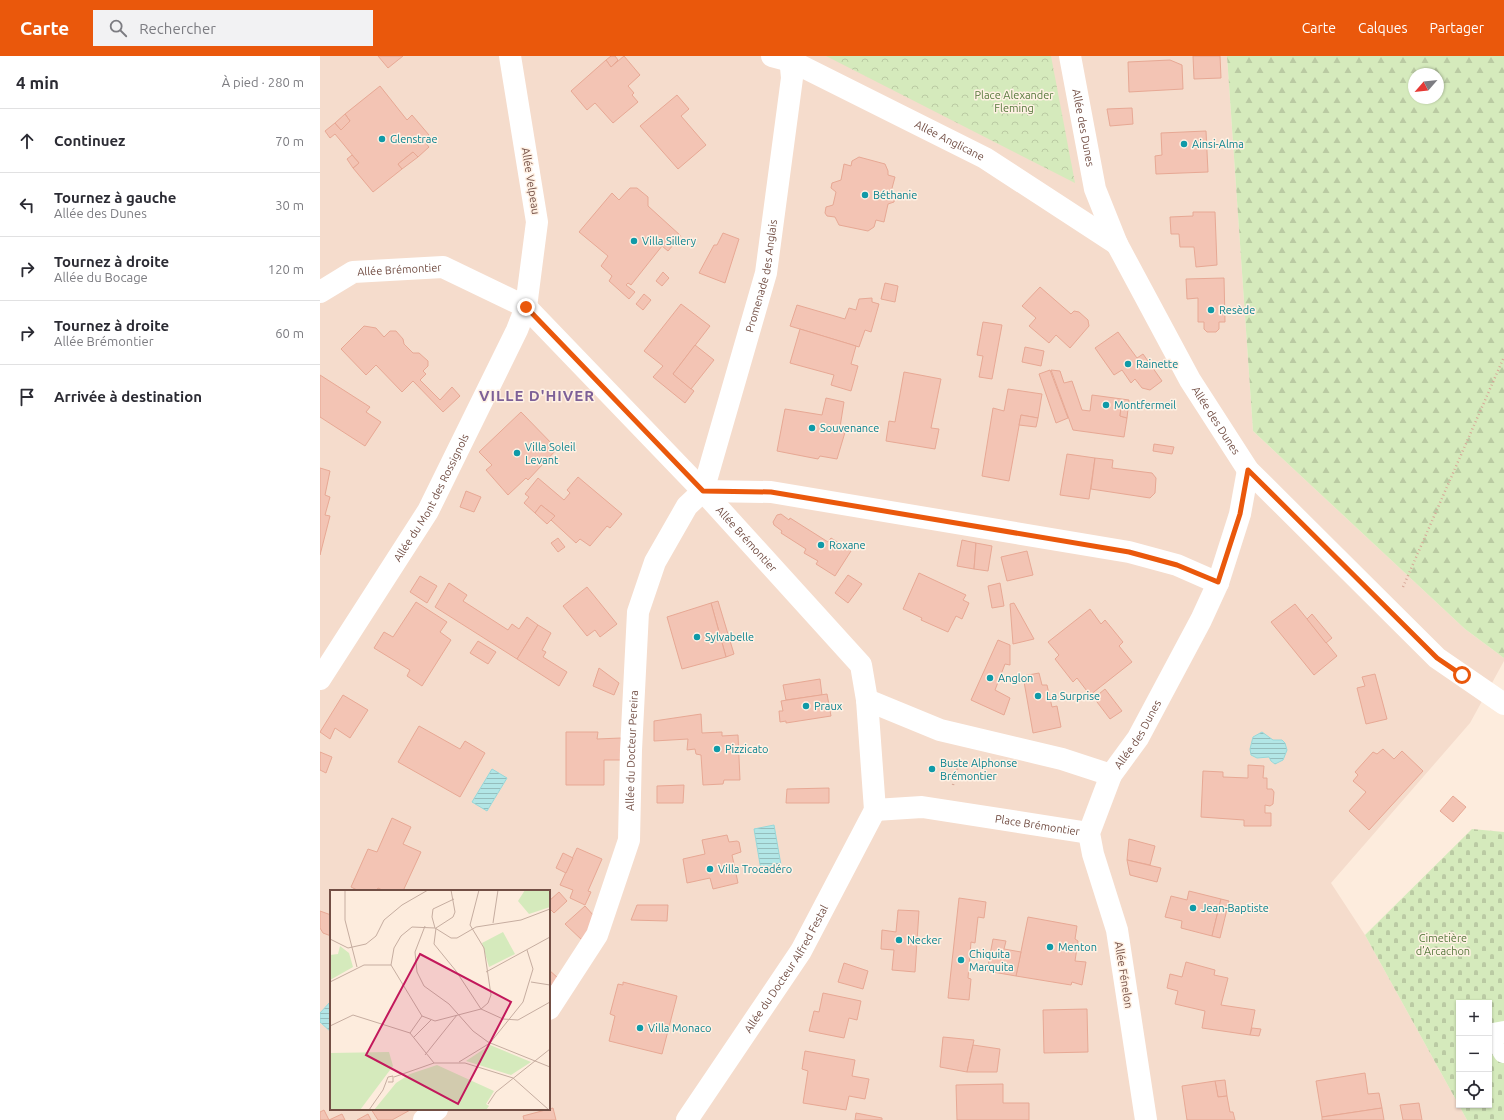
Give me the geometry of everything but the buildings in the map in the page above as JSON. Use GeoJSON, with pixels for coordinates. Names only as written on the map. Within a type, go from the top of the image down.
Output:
{"type":"FeatureCollection","features":[{"type":"Feature","properties":{"kind":"street","name":"Allée Velpeau"},"geometry":{"type":"LineString","coordinates":[[510,56],[538,222],[526,307]]}},
{"type":"Feature","properties":{"kind":"street","name":"Allée des Dunes"},"geometry":{"type":"LineString","coordinates":[[1070,56],[1095,190],[1117,244],[1190,380],[1248,470],[1240,514],[1218,582],[1201,620],[1138,738],[1111,775]]}},
{"type":"Feature","properties":{"kind":"street","name":"Allée Anglicane"},"geometry":{"type":"LineString","coordinates":[[784,58],[985,158],[1117,244]]}},
{"type":"Feature","properties":{"kind":"street","name":"Promenade des Anglais"},"geometry":{"type":"LineString","coordinates":[[703,491],[766,273],[792,78],[784,58]]}},
{"type":"Feature","properties":{"kind":"street","name":"Allée Brémontier"},"geometry":{"type":"LineString","coordinates":[[320,292],[353,272],[443,267],[526,307],[703,491],[861,665],[867,700]]}},
{"type":"Feature","properties":{"kind":"street","name":"Allée du Mont des Rossignols"},"geometry":{"type":"LineString","coordinates":[[320,679],[428,510],[517,330],[526,307]]}},
{"type":"Feature","properties":{"kind":"street"},"geometry":{"type":"LineString","coordinates":[[1248,470],[1437,658],[1504,704]]}},
{"type":"Feature","properties":{"kind":"street"},"geometry":{"type":"LineString","coordinates":[[703,491],[771,492],[1129,552],[1177,565],[1218,582]]}},
{"type":"Feature","properties":{"kind":"street","name":"Allée du Docteur Pereira"},"geometry":{"type":"LineString","coordinates":[[550,1007],[597,935],[629,840],[631,750],[638,612],[656,562],[687,506],[703,491]]}},
{"type":"Feature","properties":{"kind":"street"},"geometry":{"type":"LineString","coordinates":[[876,810],[867,700],[940,730],[1062,759],[1111,775]]}},
{"type":"Feature","properties":{"kind":"street","name":"Place Brémontier"},"geometry":{"type":"LineString","coordinates":[[876,810],[922,806],[1089,833],[1111,775]]}},
{"type":"Feature","properties":{"kind":"street","name":"Allée du Docteur Alfred Festal"},"geometry":{"type":"LineString","coordinates":[[687,1120],[800,951],[876,810]]}},
{"type":"Feature","properties":{"kind":"street","name":"Allée Fénelon"},"geometry":{"type":"LineString","coordinates":[[1089,833],[1093,854],[1117,930],[1146,1120]]}},
{"type":"Feature","properties":{"kind":"street"},"geometry":{"type":"LineString","coordinates":[[1504,1032],[1493,1034],[1504,1052]]}},
{"type":"Feature","properties":{"kind":"street"},"geometry":{"type":"LineString","coordinates":[[424,1120],[436,1110]]}},
{"type":"Feature","properties":{"kind":"path"},"geometry":{"type":"LineString","coordinates":[[1392,613],[1504,357]]}},
{"type":"Feature","properties":{"kind":"path"},"geometry":{"type":"LineString","coordinates":[[942,810],[953,785],[963,736]]}},
{"type":"Feature","properties":{"kind":"shaded area"},"geometry":{"type":"Polygon","coordinates":[[[320,56],[1227,56],[1253,431],[1465,629],[1504,658],[1504,661],[1470,723],[1331,883],[1365,935],[1456,1100],[1456,1108],[1460,1108],[1467,1120],[320,1120],[320,56]]]}},
{"type":"Feature","properties":{"kind":"green space","name":"Place Alexander Fleming"},"geometry":{"type":"Polygon","coordinates":[[[826,56],[1051,56],[1075,183],[826,56]]]}},
{"type":"Feature","properties":{"kind":"green space"},"geometry":{"type":"Polygon","coordinates":[[[1227,56],[1504,56],[1504,658],[1465,629],[1253,431],[1227,56]]]}},
{"type":"Feature","properties":{"kind":"green space","name":"Cimetière d’Arcachon"},"geometry":{"type":"Polygon","coordinates":[[[1472,829],[1504,832],[1504,1120],[1467,1120],[1460,1108],[1492,1108],[1492,1000],[1456,1000],[1456,1100],[1365,935],[1472,829]]]}},
{"type":"Feature","properties":{"kind":"water"},"geometry":{"type":"Polygon","coordinates":[[[1262,732],[1273,740],[1282,740],[1285,743],[1287,750],[1283,760],[1275,764],[1269,757],[1257,758],[1251,755],[1250,749],[1253,737],[1262,732]]]}},
{"type":"Feature","properties":{"kind":"water"},"geometry":{"type":"Polygon","coordinates":[[[492,769],[507,778],[487,811],[472,802],[492,769]]]}},
{"type":"Feature","properties":{"kind":"water"},"geometry":{"type":"Polygon","coordinates":[[[774,825],[781,865],[761,870],[754,829],[774,825]]]}},
{"type":"Feature","properties":{"kind":"water"},"geometry":{"type":"Polygon","coordinates":[[[330,1002],[330,1031],[320,1022],[320,1013],[330,1002]]]}},
{"type":"Feature","properties":{"kind":"place","name":"Glenstrae"},"geometry":{"type":"Point","coordinates":[382,139]}},
{"type":"Feature","properties":{"kind":"place","name":"Ainsi-Alma"},"geometry":{"type":"Point","coordinates":[1184,144]}},
{"type":"Feature","properties":{"kind":"place","name":"Béthanie"},"geometry":{"type":"Point","coordinates":[865,195]}},
{"type":"Feature","properties":{"kind":"place","name":"Villa Sillery"},"geometry":{"type":"Point","coordinates":[634,241]}},
{"type":"Feature","properties":{"kind":"place","name":"Resède"},"geometry":{"type":"Point","coordinates":[1211,310]}},
{"type":"Feature","properties":{"kind":"place","name":"Rainette"},"geometry":{"type":"Point","coordinates":[1128,364]}},
{"type":"Feature","properties":{"kind":"place","name":"Montfermeil"},"geometry":{"type":"Point","coordinates":[1106,405]}},
{"type":"Feature","properties":{"kind":"place","name":"Souvenance"},"geometry":{"type":"Point","coordinates":[812,428]}},
{"type":"Feature","properties":{"kind":"place","name":"Villa Soleil Levant"},"geometry":{"type":"Point","coordinates":[517,453]}},
{"type":"Feature","properties":{"kind":"place","name":"Roxane"},"geometry":{"type":"Point","coordinates":[821,545]}},
{"type":"Feature","properties":{"kind":"place","name":"Sylvabelle"},"geometry":{"type":"Point","coordinates":[697,637]}},
{"type":"Feature","properties":{"kind":"place","name":"Anglon"},"geometry":{"type":"Point","coordinates":[990,678]}},
{"type":"Feature","properties":{"kind":"place","name":"La Surprise"},"geometry":{"type":"Point","coordinates":[1038,696]}},
{"type":"Feature","properties":{"kind":"place","name":"Praux"},"geometry":{"type":"Point","coordinates":[806,706]}},
{"type":"Feature","properties":{"kind":"place","name":"Pizzicato"},"geometry":{"type":"Point","coordinates":[717,749]}},
{"type":"Feature","properties":{"kind":"place","name":"Buste Alphonse Brémontier"},"geometry":{"type":"Point","coordinates":[932,769]}},
{"type":"Feature","properties":{"kind":"place","name":"Villa Trocadéro"},"geometry":{"type":"Point","coordinates":[710,869]}},
{"type":"Feature","properties":{"kind":"place","name":"Jean-Baptiste"},"geometry":{"type":"Point","coordinates":[1193,908]}},
{"type":"Feature","properties":{"kind":"place","name":"Necker"},"geometry":{"type":"Point","coordinates":[899,940]}},
{"type":"Feature","properties":{"kind":"place","name":"Menton"},"geometry":{"type":"Point","coordinates":[1050,947]}},
{"type":"Feature","properties":{"kind":"place","name":"Chiquita Marquita"},"geometry":{"type":"Point","coordinates":[961,960]}},
{"type":"Feature","properties":{"kind":"place","name":"Villa Monaco"},"geometry":{"type":"Point","coordinates":[640,1028]}},
{"type":"Feature","properties":{"kind":"district","name":"VILLE D'HIVER"},"geometry":{"type":"Point","coordinates":[537,396]}},
{"type":"Feature","properties":{"kind":"route"},"geometry":{"type":"LineString","coordinates":[[526,307],[703,491],[771,492],[1129,552],[1177,565],[1218,582],[1240,514],[1248,470],[1437,658],[1462,675]]}}]}
